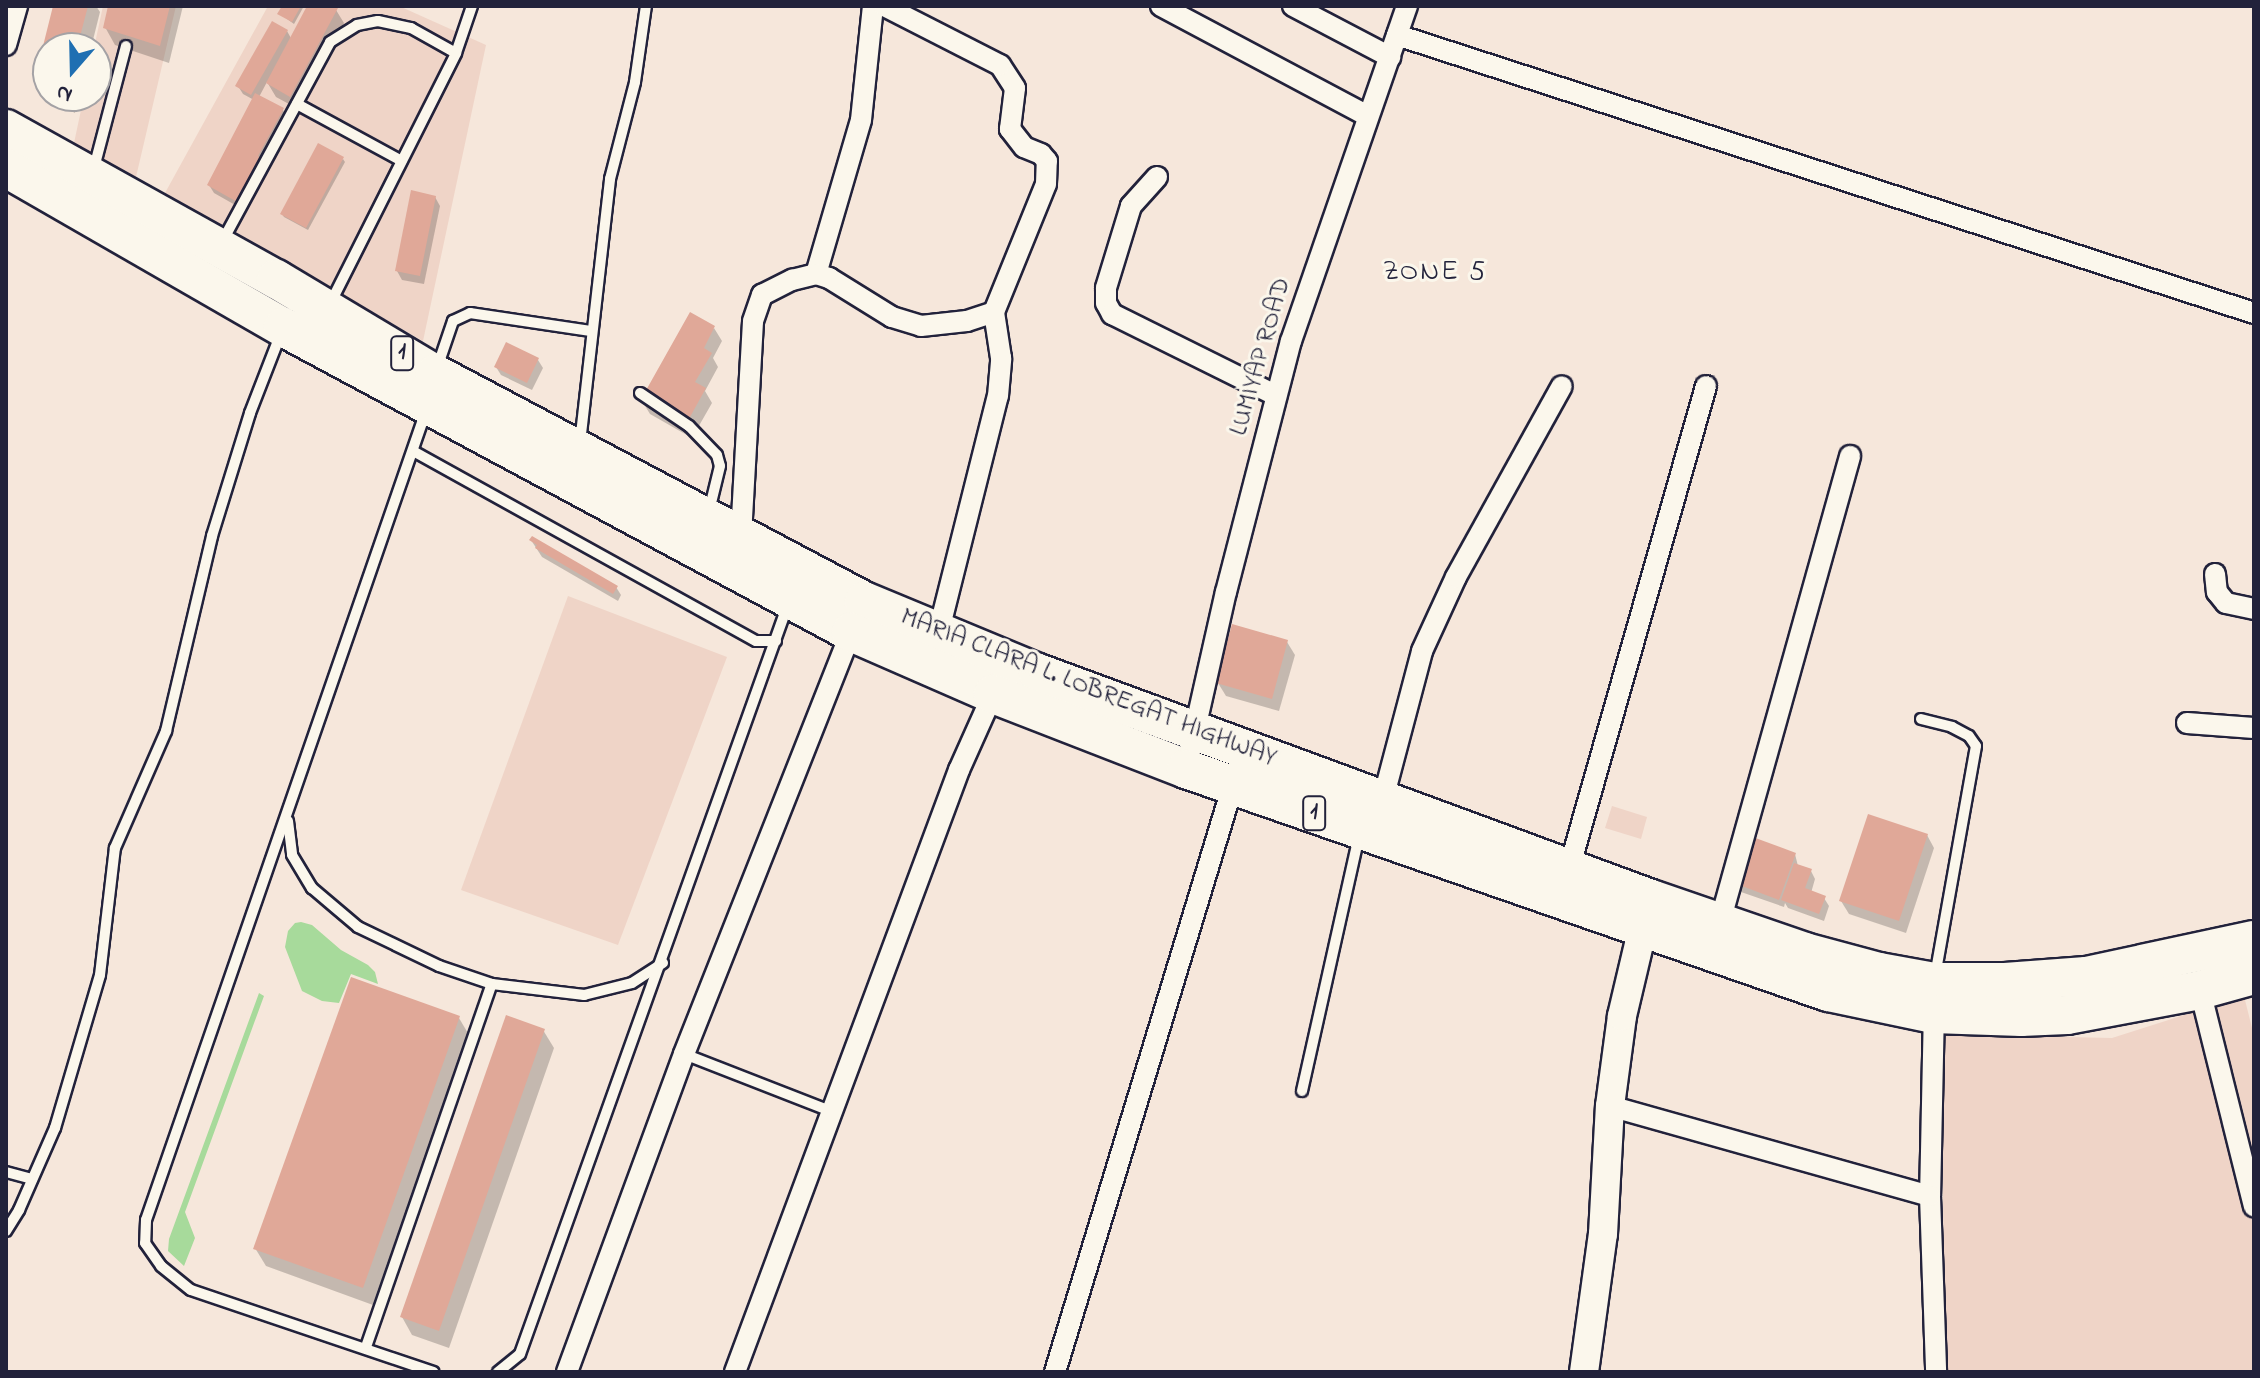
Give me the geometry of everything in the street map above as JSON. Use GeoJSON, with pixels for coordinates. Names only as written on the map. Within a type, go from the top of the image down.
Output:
{"type":"FeatureCollection","features":[{"type":"Feature","properties":{"kind":"highway","name":"MARIA CLARA L. LOBREGAT HIGHWAY"},"geometry":{"type":"LineString","coordinates":[[6,129],[327,310],[431,390],[857,617],[993,694],[1186,769],[1361,830],[1646,914],[1828,992],[1934,998],[2021,1017],[2067,1015],[2200,990],[2254,975]]}},
{"type":"Feature","properties":{"kind":"highway","name":"MARIA CLARA L. LOBREGAT HIGHWAY"},"geometry":{"type":"LineString","coordinates":[[6,168],[283,327],[579,449],[741,536],[796,586]]}},
{"type":"Feature","properties":{"kind":"highway","name":"MARIA CLARA L. LOBREGAT HIGHWAY"},"geometry":{"type":"LineString","coordinates":[[857,617],[938,634],[1569,869],[1646,914],[1720,922],[1805,952],[1879,972],[1934,998],[2005,982],[2086,976],[2254,940]]}},
{"type":"Feature","properties":{"kind":"street"},"geometry":{"type":"LineString","coordinates":[[6,45],[17,6]]}},
{"type":"Feature","properties":{"kind":"street"},"geometry":{"type":"LineString","coordinates":[[816,274],[861,120],[873,6]]}},
{"type":"Feature","properties":{"kind":"street"},"geometry":{"type":"LineString","coordinates":[[884,6],[1000,65],[1015,88],[1010,129],[1024,147],[1041,154],[1047,161],[1046,184],[994,312],[1001,358],[998,396],[938,634]]}},
{"type":"Feature","properties":{"kind":"street"},"geometry":{"type":"LineString","coordinates":[[1161,6],[1368,116]]}},
{"type":"Feature","properties":{"kind":"street"},"geometry":{"type":"LineString","coordinates":[[1293,6],[1390,57]]}},
{"type":"Feature","properties":{"kind":"street","name":"LUMIYAP ROAD"},"geometry":{"type":"LineString","coordinates":[[1186,769],[1275,395],[1407,6]]}},
{"type":"Feature","properties":{"kind":"street"},"geometry":{"type":"LineString","coordinates":[[1397,35],[2254,313]]}},
{"type":"Feature","properties":{"kind":"street"},"geometry":{"type":"LineString","coordinates":[[1157,177],[1131,206],[1106,288],[1106,303],[1112,314],[1275,395]]}},
{"type":"Feature","properties":{"kind":"street"},"geometry":{"type":"LineString","coordinates":[[741,536],[756,305],[770,289],[816,274],[829,278],[892,317],[921,326],[967,321],[994,312]]}},
{"type":"Feature","properties":{"kind":"street"},"geometry":{"type":"LineString","coordinates":[[1383,799],[1428,638],[1456,577],[1562,386]]}},
{"type":"Feature","properties":{"kind":"street"},"geometry":{"type":"LineString","coordinates":[[1569,869],[1706,386]]}},
{"type":"Feature","properties":{"kind":"street"},"geometry":{"type":"LineString","coordinates":[[1720,922],[1850,456]]}},
{"type":"Feature","properties":{"kind":"street"},"geometry":{"type":"LineString","coordinates":[[2215,574],[2217,592],[2226,603],[2254,609]]}},
{"type":"Feature","properties":{"kind":"street"},"geometry":{"type":"LineString","coordinates":[[567,1372],[684,1054],[857,617]]}},
{"type":"Feature","properties":{"kind":"street"},"geometry":{"type":"LineString","coordinates":[[735,1372],[835,1113],[959,770],[993,694]]}},
{"type":"Feature","properties":{"kind":"street"},"geometry":{"type":"LineString","coordinates":[[2187,723],[2254,728]]}},
{"type":"Feature","properties":{"kind":"street"},"geometry":{"type":"LineString","coordinates":[[1055,1372],[1233,785]]}},
{"type":"Feature","properties":{"kind":"street"},"geometry":{"type":"LineString","coordinates":[[1584,1372],[1603,1234],[1610,1106],[1622,1016],[1646,914]]}},
{"type":"Feature","properties":{"kind":"street"},"geometry":{"type":"LineString","coordinates":[[2200,990],[2254,1206]]}},
{"type":"Feature","properties":{"kind":"street"},"geometry":{"type":"LineString","coordinates":[[1934,998],[1930,1196],[1936,1372]]}},
{"type":"Feature","properties":{"kind":"street"},"geometry":{"type":"LineString","coordinates":[[1610,1106],[1930,1196]]}},
{"type":"Feature","properties":{"kind":"lane"},"geometry":{"type":"LineString","coordinates":[[327,310],[456,53],[472,6]]}},
{"type":"Feature","properties":{"kind":"lane"},"geometry":{"type":"LineString","coordinates":[[579,449],[610,179],[635,82],[646,6]]}},
{"type":"Feature","properties":{"kind":"lane"},"geometry":{"type":"LineString","coordinates":[[220,247],[330,42],[357,25],[378,21],[411,28],[456,53]]}},
{"type":"Feature","properties":{"kind":"lane"},"geometry":{"type":"LineString","coordinates":[[91,176],[126,46]]}},
{"type":"Feature","properties":{"kind":"lane"},"geometry":{"type":"LineString","coordinates":[[297,104],[402,161]]}},
{"type":"Feature","properties":{"kind":"lane"},"geometry":{"type":"LineString","coordinates":[[433,1372],[191,1290],[161,1266],[145,1243],[146,1220],[413,451],[445,335],[459,316],[486,314],[591,331]]}},
{"type":"Feature","properties":{"kind":"lane"},"geometry":{"type":"LineString","coordinates":[[6,1231],[55,1128],[100,975],[115,848],[166,731],[212,536],[250,413],[283,327]]}},
{"type":"Feature","properties":{"kind":"lane"},"geometry":{"type":"LineString","coordinates":[[640,393],[689,426],[717,455],[720,466],[707,518]]}},
{"type":"Feature","properties":{"kind":"lane"},"geometry":{"type":"LineString","coordinates":[[413,451],[756,641],[776,641]]}},
{"type":"Feature","properties":{"kind":"lane"},"geometry":{"type":"LineString","coordinates":[[498,1372],[520,1354],[796,586]]}},
{"type":"Feature","properties":{"kind":"lane"},"geometry":{"type":"LineString","coordinates":[[1921,719],[1952,727],[1969,736],[1976,746],[1934,998]]}},
{"type":"Feature","properties":{"kind":"lane"},"geometry":{"type":"LineString","coordinates":[[287,816],[292,855],[312,888],[358,927],[439,966],[492,984],[584,995],[632,983],[663,963]]}},
{"type":"Feature","properties":{"kind":"lane"},"geometry":{"type":"LineString","coordinates":[[1302,1091],[1361,830]]}},
{"type":"Feature","properties":{"kind":"lane"},"geometry":{"type":"LineString","coordinates":[[366,1347],[492,984]]}},
{"type":"Feature","properties":{"kind":"lane"},"geometry":{"type":"LineString","coordinates":[[684,1054],[835,1113]]}},
{"type":"Feature","properties":{"kind":"lane"},"geometry":{"type":"LineString","coordinates":[[6,1172],[32,1179]]}},
{"type":"Feature","properties":{"kind":"shaded area"},"geometry":{"type":"Polygon","coordinates":[[[103,6],[176,6],[136,177],[74,143],[81,112],[112,112],[112,32],[97,32],[103,6]]]}},
{"type":"Feature","properties":{"kind":"shaded area"},"geometry":{"type":"Polygon","coordinates":[[[268,6],[399,6],[486,45],[423,341],[165,193],[268,6]]]}},
{"type":"Feature","properties":{"kind":"shaded area"},"geometry":{"type":"Polygon","coordinates":[[[568,596],[727,657],[618,945],[461,890],[568,596]]]}},
{"type":"Feature","properties":{"kind":"shaded area"},"geometry":{"type":"Polygon","coordinates":[[[1612,806],[1647,817],[1641,839],[1605,828],[1612,806]]]}},
{"type":"Feature","properties":{"kind":"shaded area"},"geometry":{"type":"Polygon","coordinates":[[[2244,996],[2254,1036],[2254,1372],[1945,1372],[1941,1034],[2112,1038],[2244,996]]]}},
{"type":"Feature","properties":{"kind":"green space"},"geometry":{"type":"Polygon","coordinates":[[[295,923],[312,925],[341,950],[368,965],[375,972],[378,984],[351,974],[339,1003],[322,1001],[302,991],[285,947],[288,931],[295,923]]]}},
{"type":"Feature","properties":{"kind":"green space"},"geometry":{"type":"Polygon","coordinates":[[[259,993],[264,996],[185,1212],[195,1238],[184,1266],[168,1251],[169,1239],[259,993]]]}},
{"type":"Feature","properties":{"kind":"building"},"geometry":{"type":"Polygon","coordinates":[[[53,6],[88,6],[81,32],[46,32],[53,6]]]}},
{"type":"Feature","properties":{"kind":"building"},"geometry":{"type":"Polygon","coordinates":[[[108,6],[170,6],[160,46],[103,28],[108,6]]]}},
{"type":"Feature","properties":{"kind":"building"},"geometry":{"type":"Polygon","coordinates":[[[282,6],[301,6],[292,22],[277,14],[282,6]]]}},
{"type":"Feature","properties":{"kind":"building"},"geometry":{"type":"Polygon","coordinates":[[[307,6],[338,8],[290,97],[266,83],[307,6]]]}},
{"type":"Feature","properties":{"kind":"building"},"geometry":{"type":"Polygon","coordinates":[[[272,21],[288,30],[251,95],[235,86],[272,21]]]}},
{"type":"Feature","properties":{"kind":"building"},"geometry":{"type":"Polygon","coordinates":[[[255,93],[284,108],[258,156],[262,159],[239,203],[207,185],[255,93]]]}},
{"type":"Feature","properties":{"kind":"building"},"geometry":{"type":"Polygon","coordinates":[[[318,143],[344,157],[306,228],[280,214],[318,143]]]}},
{"type":"Feature","properties":{"kind":"building"},"geometry":{"type":"Polygon","coordinates":[[[411,190],[436,196],[420,276],[395,271],[411,190]]]}},
{"type":"Feature","properties":{"kind":"building"},"geometry":{"type":"Polygon","coordinates":[[[690,312],[715,326],[704,348],[712,353],[695,382],[706,388],[685,426],[640,401],[690,312]]]}},
{"type":"Feature","properties":{"kind":"building"},"geometry":{"type":"Polygon","coordinates":[[[506,342],[539,358],[527,383],[494,367],[506,342]]]}},
{"type":"Feature","properties":{"kind":"building"},"geometry":{"type":"Polygon","coordinates":[[[532,536],[618,586],[613,594],[535,548],[537,545],[529,540],[532,536]]]}},
{"type":"Feature","properties":{"kind":"building"},"geometry":{"type":"Polygon","coordinates":[[[1232,624],[1288,640],[1272,699],[1216,683],[1232,624]]]}},
{"type":"Feature","properties":{"kind":"building"},"geometry":{"type":"Polygon","coordinates":[[[1868,814],[1928,834],[1899,921],[1839,901],[1868,814]]]}},
{"type":"Feature","properties":{"kind":"building"},"geometry":{"type":"Polygon","coordinates":[[[1750,836],[1796,853],[1779,900],[1734,883],[1750,836]]]}},
{"type":"Feature","properties":{"kind":"building"},"geometry":{"type":"Polygon","coordinates":[[[1794,863],[1812,869],[1805,888],[1826,896],[1819,914],[1781,900],[1794,863]]]}},
{"type":"Feature","properties":{"kind":"building"},"geometry":{"type":"Polygon","coordinates":[[[351,977],[460,1016],[363,1288],[253,1249],[351,977]]]}},
{"type":"Feature","properties":{"kind":"building"},"geometry":{"type":"Polygon","coordinates":[[[506,1015],[545,1029],[439,1331],[400,1317],[506,1015]]]}},
{"type":"Feature","properties":{"kind":"district","name":"ZONE 5"},"geometry":{"type":"Point","coordinates":[1435,273]}}]}
